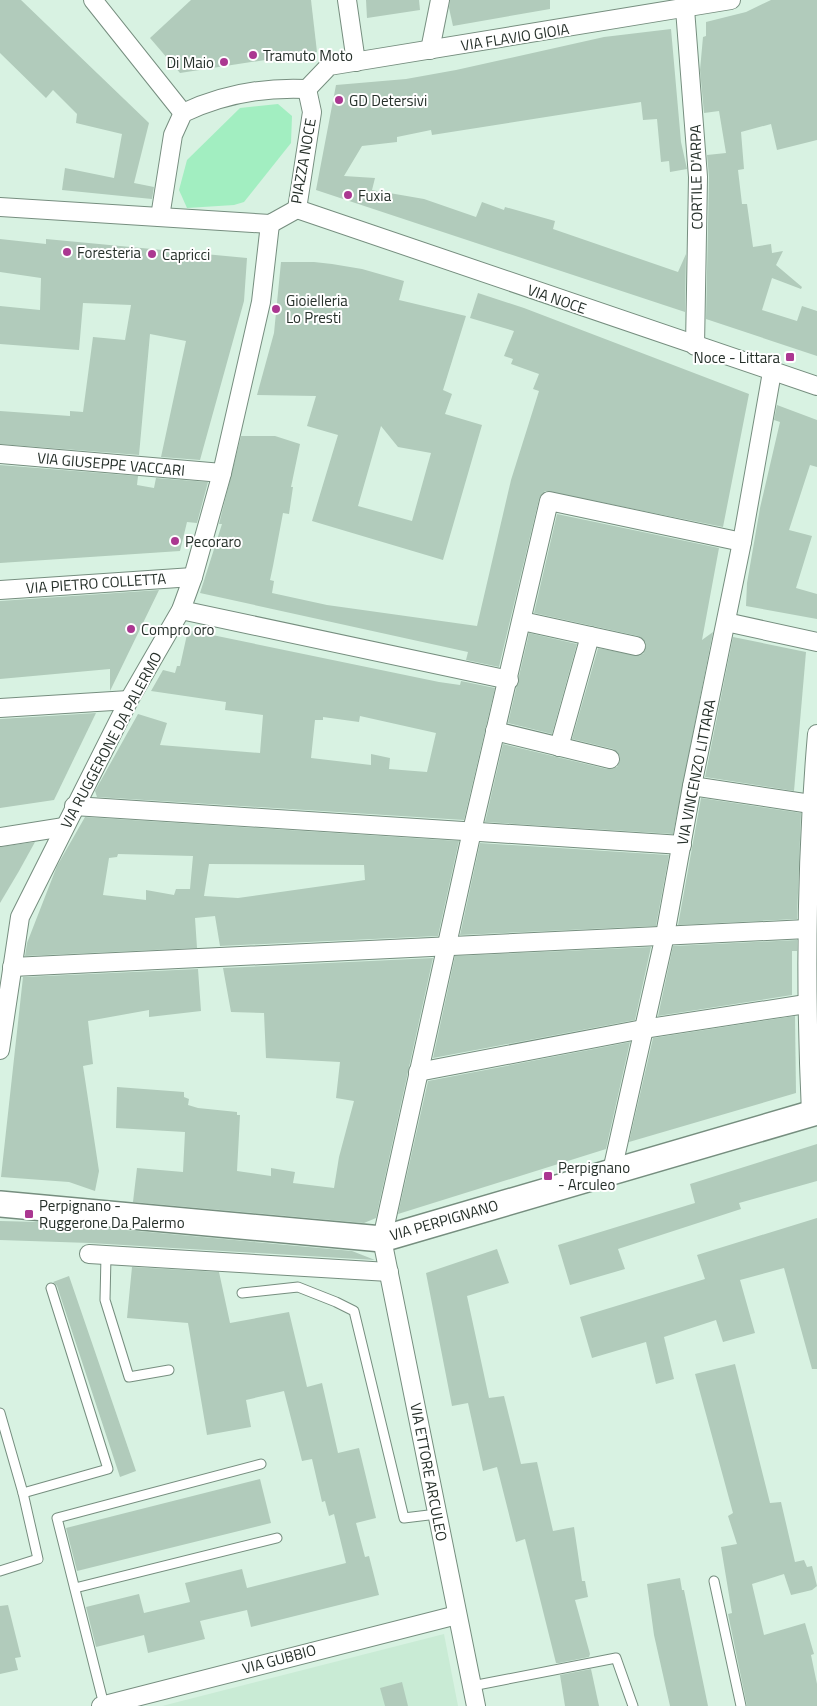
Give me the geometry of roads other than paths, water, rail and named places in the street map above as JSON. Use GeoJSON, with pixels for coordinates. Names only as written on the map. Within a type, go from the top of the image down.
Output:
{"type":"FeatureCollection","features":[{"type":"Feature","properties":{"kind":"street"},"geometry":{"type":"LineString","coordinates":[[93,0],[182,113]]}},
{"type":"Feature","properties":{"kind":"street"},"geometry":{"type":"LineString","coordinates":[[348,0],[356,62]]}},
{"type":"Feature","properties":{"kind":"street"},"geometry":{"type":"LineString","coordinates":[[430,50],[440,0]]}},
{"type":"Feature","properties":{"kind":"street","name":"VIA FLAVIO GIOIA"},"geometry":{"type":"LineString","coordinates":[[307,90],[328,66],[731,0]]}},
{"type":"Feature","properties":{"kind":"street","name":"CORTILE D'ARPA"},"geometry":{"type":"LineString","coordinates":[[686,8],[698,176],[695,346]]}},
{"type":"Feature","properties":{"kind":"street"},"geometry":{"type":"LineString","coordinates":[[160,217],[173,135],[182,113],[209,101],[280,88],[307,90]]}},
{"type":"Feature","properties":{"kind":"street","name":"PIAZZA NOCE"},"geometry":{"type":"LineString","coordinates":[[270,224],[297,209],[312,112],[307,90]]}},
{"type":"Feature","properties":{"kind":"street"},"geometry":{"type":"LineString","coordinates":[[0,207],[270,224]]}},
{"type":"Feature","properties":{"kind":"street","name":"VIA NOCE"},"geometry":{"type":"LineString","coordinates":[[297,209],[817,386]]}},
{"type":"Feature","properties":{"kind":"street","name":"VIA RUGGERONE DA PALERMO"},"geometry":{"type":"LineString","coordinates":[[0,1050],[20,917],[74,806],[129,700],[181,610],[193,577],[222,473],[261,302],[270,224]]}},
{"type":"Feature","properties":{"kind":"street","name":"VIA VINCENZO LITTARA"},"geometry":{"type":"LineString","coordinates":[[612,1171],[665,935],[692,786],[742,542],[772,372]]}},
{"type":"Feature","properties":{"kind":"street","name":"VIA GIUSEPPE VACCARI"},"geometry":{"type":"LineString","coordinates":[[0,454],[222,473]]}},
{"type":"Feature","properties":{"kind":"street"},"geometry":{"type":"LineString","coordinates":[[382,1238],[472,831],[549,501],[742,542]]}},
{"type":"Feature","properties":{"kind":"street","name":"VIA PIETRO COLLETTA"},"geometry":{"type":"LineString","coordinates":[[0,590],[193,577]]}},
{"type":"Feature","properties":{"kind":"street"},"geometry":{"type":"LineString","coordinates":[[181,610],[508,680]]}},
{"type":"Feature","properties":{"kind":"street"},"geometry":{"type":"LineString","coordinates":[[522,621],[636,646]]}},
{"type":"Feature","properties":{"kind":"street"},"geometry":{"type":"LineString","coordinates":[[726,622],[817,642]]}},
{"type":"Feature","properties":{"kind":"street"},"geometry":{"type":"LineString","coordinates":[[559,747],[590,636]]}},
{"type":"Feature","properties":{"kind":"street"},"geometry":{"type":"LineString","coordinates":[[0,708],[129,700]]}},
{"type":"Feature","properties":{"kind":"street"},"geometry":{"type":"LineString","coordinates":[[495,731],[610,759]]}},
{"type":"Feature","properties":{"kind":"street"},"geometry":{"type":"LineString","coordinates":[[814,1112],[806,1004],[811,804],[817,734]]}},
{"type":"Feature","properties":{"kind":"street"},"geometry":{"type":"LineString","coordinates":[[692,786],[811,804]]}},
{"type":"Feature","properties":{"kind":"street"},"geometry":{"type":"LineString","coordinates":[[74,806],[682,845]]}},
{"type":"Feature","properties":{"kind":"street"},"geometry":{"type":"LineString","coordinates":[[0,837],[64,827]]}},
{"type":"Feature","properties":{"kind":"street"},"geometry":{"type":"LineString","coordinates":[[12,967],[807,929]]}},
{"type":"Feature","properties":{"kind":"street"},"geometry":{"type":"LineString","coordinates":[[418,1072],[643,1029],[806,1004]]}},
{"type":"Feature","properties":{"kind":"street","name":"VIA PERPIGNANO"},"geometry":{"type":"LineString","coordinates":[[0,1204],[382,1238],[814,1112]]}},
{"type":"Feature","properties":{"kind":"street","name":"VIA ETTORE ARCULEO"},"geometry":{"type":"LineString","coordinates":[[382,1238],[476,1706]]}},
{"type":"Feature","properties":{"kind":"street"},"geometry":{"type":"LineString","coordinates":[[98,1255],[388,1272]]}},
{"type":"Feature","properties":{"kind":"street","name":"VIA GUBBIO"},"geometry":{"type":"LineString","coordinates":[[103,1706],[457,1615]]}},
{"type":"Feature","properties":{"kind":"lane"},"geometry":{"type":"LineString","coordinates":[[98,1255],[105,1300],[129,1377],[170,1370]]}},
{"type":"Feature","properties":{"kind":"lane"},"geometry":{"type":"LineString","coordinates":[[242,1293],[298,1287],[354,1311],[404,1518],[437,1514]]}},
{"type":"Feature","properties":{"kind":"lane"},"geometry":{"type":"LineString","coordinates":[[23,1493],[108,1469],[51,1288]]}},
{"type":"Feature","properties":{"kind":"lane"},"geometry":{"type":"LineString","coordinates":[[0,1413],[23,1493],[38,1559],[0,1570]]}},
{"type":"Feature","properties":{"kind":"lane"},"geometry":{"type":"LineString","coordinates":[[103,1706],[57,1518],[261,1464]]}},
{"type":"Feature","properties":{"kind":"lane"},"geometry":{"type":"LineString","coordinates":[[75,1588],[277,1538]]}},
{"type":"Feature","properties":{"kind":"lane"},"geometry":{"type":"LineString","coordinates":[[714,1581],[741,1706]]}},
{"type":"Feature","properties":{"kind":"lane"},"geometry":{"type":"LineString","coordinates":[[472,1686],[616,1658],[632,1706]]}},
{"type":"Feature","properties":{"kind":"place","name":"Tramuto Moto"},"geometry":{"type":"Point","coordinates":[253,55]}},
{"type":"Feature","properties":{"kind":"place","name":"Di Maio"},"geometry":{"type":"Point","coordinates":[224,62]}},
{"type":"Feature","properties":{"kind":"place","name":"GD Detersivi"},"geometry":{"type":"Point","coordinates":[339,100]}},
{"type":"Feature","properties":{"kind":"place","name":"Fuxia"},"geometry":{"type":"Point","coordinates":[348,195]}},
{"type":"Feature","properties":{"kind":"place","name":"Foresteria"},"geometry":{"type":"Point","coordinates":[67,252]}},
{"type":"Feature","properties":{"kind":"place","name":"Capricci"},"geometry":{"type":"Point","coordinates":[152,254]}},
{"type":"Feature","properties":{"kind":"place","name":"Gioielleria Lo Presti"},"geometry":{"type":"Point","coordinates":[276,309]}},
{"type":"Feature","properties":{"kind":"place","name":"Noce - Littara"},"geometry":{"type":"Point","coordinates":[790,357]}},
{"type":"Feature","properties":{"kind":"place","name":"Pecoraro"},"geometry":{"type":"Point","coordinates":[175,541]}},
{"type":"Feature","properties":{"kind":"place","name":"Compro oro"},"geometry":{"type":"Point","coordinates":[131,629]}},
{"type":"Feature","properties":{"kind":"place","name":"Perpignano - Arculeo"},"geometry":{"type":"Point","coordinates":[548,1176]}},
{"type":"Feature","properties":{"kind":"place","name":"Perpignano - Ruggerone Da Palermo"},"geometry":{"type":"Point","coordinates":[29,1214]}}]}
